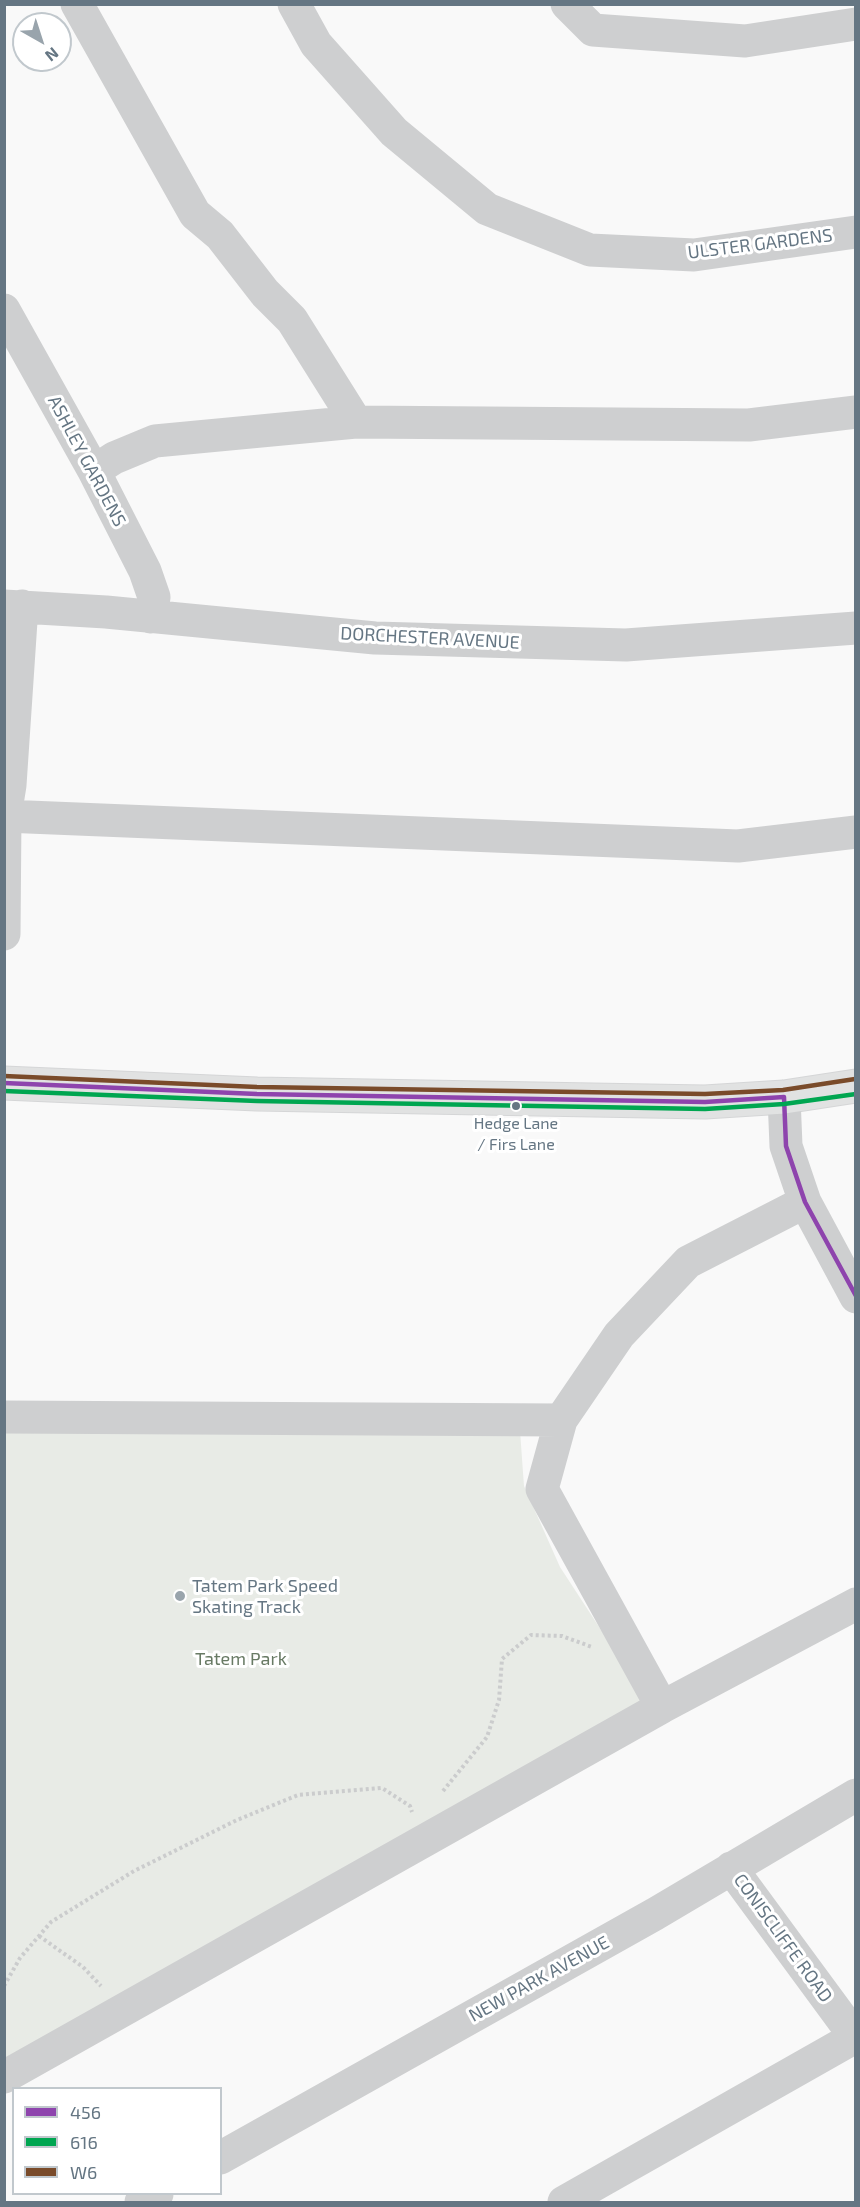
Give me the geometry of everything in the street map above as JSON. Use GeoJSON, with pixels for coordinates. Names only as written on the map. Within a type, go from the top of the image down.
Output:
{"type":"FeatureCollection","features":[{"type":"Feature","properties":{"kind":"main road"},"geometry":{"type":"LineString","coordinates":[[4,1083],[257,1094],[705,1102],[784,1097],[855,1086]]}},
{"type":"Feature","properties":{"kind":"street"},"geometry":{"type":"LineString","coordinates":[[77,4],[195,214],[220,235],[265,293],[292,320],[356,422]]}},
{"type":"Feature","properties":{"kind":"street","name":"ULSTER GARDENS"},"geometry":{"type":"LineString","coordinates":[[294,4],[316,44],[394,132],[486,209],[590,250],[694,255],[855,232]]}},
{"type":"Feature","properties":{"kind":"street"},"geometry":{"type":"LineString","coordinates":[[567,4],[593,30],[745,41],[855,24]]}},
{"type":"Feature","properties":{"kind":"street","name":"ASHLEY GARDENS"},"geometry":{"type":"LineString","coordinates":[[4,310],[94,471],[145,571],[154,597],[151,616]]}},
{"type":"Feature","properties":{"kind":"street"},"geometry":{"type":"LineString","coordinates":[[94,471],[114,458],[155,441],[356,422],[749,425],[855,412]]}},
{"type":"Feature","properties":{"kind":"street"},"geometry":{"type":"LineString","coordinates":[[4,934],[5,816],[10,785],[13,606]]}},
{"type":"Feature","properties":{"kind":"street","name":"DORCHESTER AVENUE"},"geometry":{"type":"LineString","coordinates":[[13,606],[151,616],[375,638],[626,645],[855,628]]}},
{"type":"Feature","properties":{"kind":"street"},"geometry":{"type":"LineString","coordinates":[[5,816],[738,846],[855,832]]}},
{"type":"Feature","properties":{"kind":"street"},"geometry":{"type":"LineString","coordinates":[[784,1097],[786,1146],[805,1202],[855,1297]]}},
{"type":"Feature","properties":{"kind":"street"},"geometry":{"type":"LineString","coordinates":[[663,1707],[542,1489],[561,1420],[619,1335],[688,1262],[805,1202]]}},
{"type":"Feature","properties":{"kind":"street"},"geometry":{"type":"LineString","coordinates":[[4,1417],[561,1420]]}},
{"type":"Feature","properties":{"kind":"street"},"geometry":{"type":"LineString","coordinates":[[4,2077],[663,1707],[855,1604]]}},
{"type":"Feature","properties":{"kind":"street","name":"NEW PARK AVENUE"},"geometry":{"type":"LineString","coordinates":[[222,2157],[655,1914],[855,1795]]}},
{"type":"Feature","properties":{"kind":"street","name":"CONISCLIFFE ROAD"},"geometry":{"type":"LineString","coordinates":[[731,1868],[855,2037]]}},
{"type":"Feature","properties":{"kind":"street"},"geometry":{"type":"LineString","coordinates":[[564,2202],[855,2037]]}},
{"type":"Feature","properties":{"kind":"path"},"geometry":{"type":"LineString","coordinates":[[437,1798],[487,1737],[499,1700],[501,1659],[531,1635],[562,1636],[593,1647],[599,1655]]}},
{"type":"Feature","properties":{"kind":"path"},"geometry":{"type":"LineString","coordinates":[[4,1986],[20,1958],[51,1922],[134,1871],[237,1820],[298,1795],[382,1788],[410,1806],[413,1815]]}},
{"type":"Feature","properties":{"kind":"path"},"geometry":{"type":"LineString","coordinates":[[39,1935],[83,1967],[102,1988]]}},
{"type":"Feature","properties":{"kind":"green space","name":"Tatem Park"},"geometry":{"type":"Polygon","coordinates":[[[5,1409],[520,1431],[524,1486],[560,1567],[650,1705],[5,2063],[5,1409]]]}},
{"type":"Feature","properties":{"kind":"transit line","name":"W6"},"geometry":{"type":"LineString","coordinates":[[4,1076],[257,1087],[705,1094],[783,1090],[855,1079]]}},
{"type":"Feature","properties":{"kind":"transit line","name":"456"},"geometry":{"type":"LineString","coordinates":[[4,1083],[257,1094],[705,1102],[784,1097]]}},
{"type":"Feature","properties":{"kind":"transit line","name":"616"},"geometry":{"type":"LineString","coordinates":[[4,1091],[257,1101],[705,1109],[784,1104],[856,1094]]}},
{"type":"Feature","properties":{"kind":"transit line","name":"456"},"geometry":{"type":"LineString","coordinates":[[784,1097],[786,1146],[805,1202],[856,1296]]}},
{"type":"Feature","properties":{"kind":"place","name":"Hedge Lane / Firs Lane"},"geometry":{"type":"Point","coordinates":[516,1106]}},
{"type":"Feature","properties":{"kind":"place","name":"Tatem Park Speed Skating Track"},"geometry":{"type":"Point","coordinates":[180,1596]}}]}
